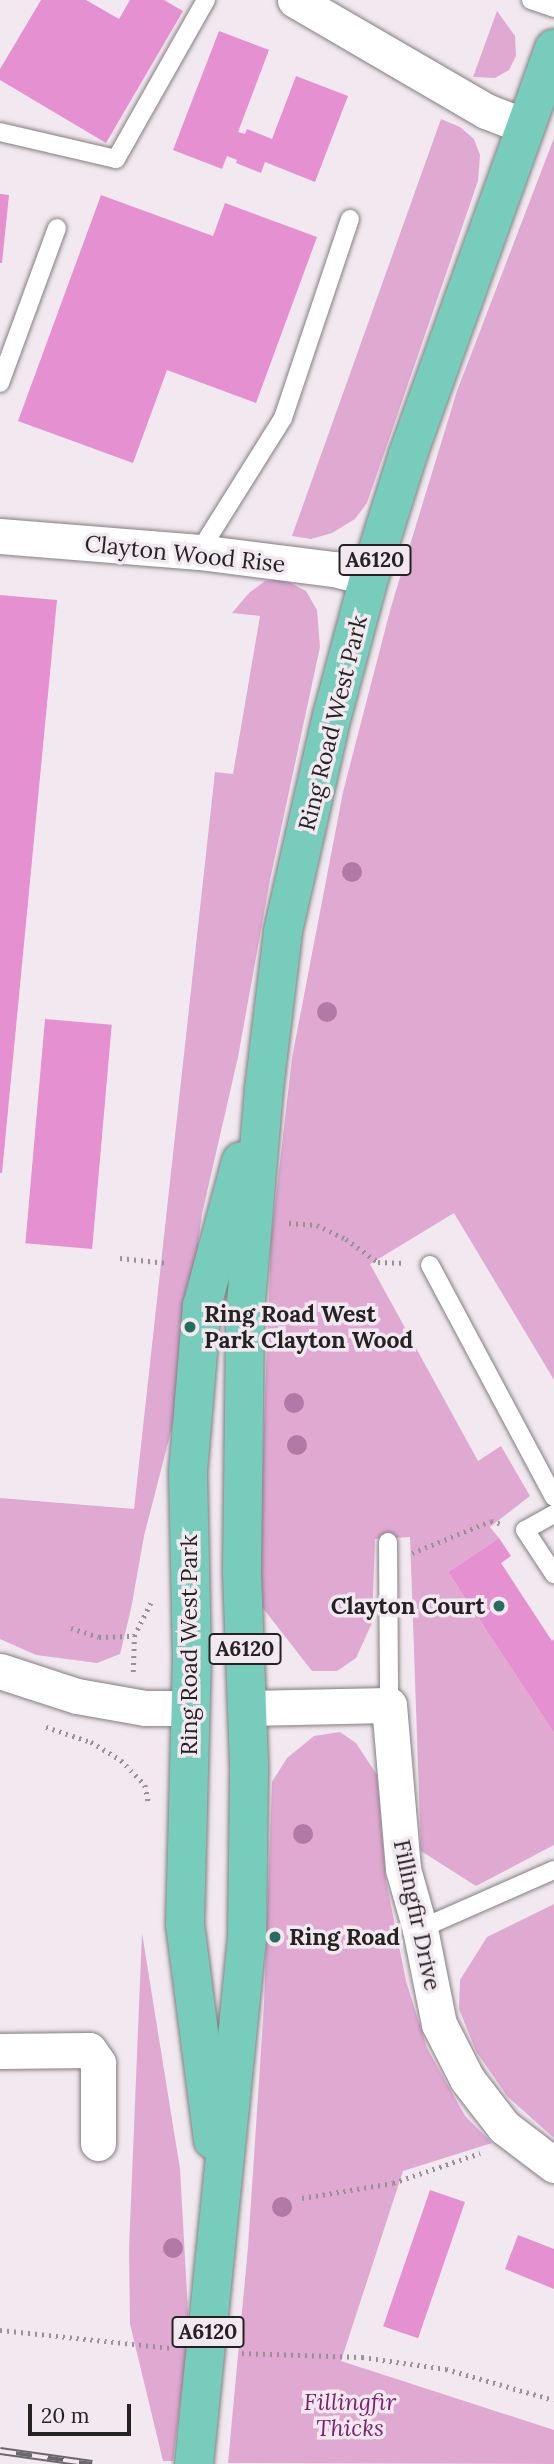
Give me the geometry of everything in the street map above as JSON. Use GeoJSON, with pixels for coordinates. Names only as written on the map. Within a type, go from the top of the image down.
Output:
{"type":"FeatureCollection","features":[{"type":"Feature","properties":{"kind":"highway","name":"Ring Road West Park"},"geometry":{"type":"LineString","coordinates":[[194,2460],[222,2208],[247,1938],[248,1708],[242,1573],[245,1314],[264,1089],[284,930],[331,716],[369,578],[408,454],[524,126],[554,49]]}},
{"type":"Feature","properties":{"kind":"highway","name":"Ring Road West Park"},"geometry":{"type":"LineString","coordinates":[[222,2208],[185,1924],[191,1708],[188,1472],[202,1306],[234,1184],[264,1089]]}},
{"type":"Feature","properties":{"kind":"highway","name":"A6120"},"geometry":{"type":"LineString","coordinates":[[191,1708],[213,1690],[222,1676],[226,1549],[243,1482]]}},
{"type":"Feature","properties":{"kind":"highway"},"geometry":{"type":"LineString","coordinates":[[191,1708],[248,1708]]}},
{"type":"Feature","properties":{"kind":"highway"},"geometry":{"type":"LineString","coordinates":[[185,1924],[212,1861],[214,1755],[248,1708]]}},
{"type":"Feature","properties":{"kind":"street"},"geometry":{"type":"LineString","coordinates":[[295,0],[486,111],[524,126]]}},
{"type":"Feature","properties":{"kind":"street","name":"Clayton Wood Rise"},"geometry":{"type":"LineString","coordinates":[[0,536],[199,552],[334,569],[369,578]]}},
{"type":"Feature","properties":{"kind":"street"},"geometry":{"type":"LineString","coordinates":[[0,1671],[77,1696],[145,1708],[191,1708]]}},
{"type":"Feature","properties":{"kind":"street"},"geometry":{"type":"LineString","coordinates":[[248,1708],[389,1704]]}},
{"type":"Feature","properties":{"kind":"street","name":"Fillingfir Drive"},"geometry":{"type":"LineString","coordinates":[[389,1704],[403,1869],[420,1929],[439,2024],[467,2080],[504,2127],[554,2165]]}},
{"type":"Feature","properties":{"kind":"street"},"geometry":{"type":"LineString","coordinates":[[0,2051],[89,2050],[98,2063],[98,2143]]}},
{"type":"Feature","properties":{"kind":"lane"},"geometry":{"type":"LineString","coordinates":[[0,132],[116,159],[206,0]]}},
{"type":"Feature","properties":{"kind":"lane"},"geometry":{"type":"LineString","coordinates":[[531,0],[554,8]]}},
{"type":"Feature","properties":{"kind":"lane"},"geometry":{"type":"LineString","coordinates":[[199,552],[283,418],[350,219]]}},
{"type":"Feature","properties":{"kind":"lane"},"geometry":{"type":"LineString","coordinates":[[0,383],[57,228]]}},
{"type":"Feature","properties":{"kind":"lane"},"geometry":{"type":"LineString","coordinates":[[430,1265],[554,1497]]}},
{"type":"Feature","properties":{"kind":"lane"},"geometry":{"type":"LineString","coordinates":[[554,1514],[525,1530],[554,1574]]}},
{"type":"Feature","properties":{"kind":"lane","name":"Fillingfir Drive"},"geometry":{"type":"LineString","coordinates":[[388,1542],[389,1704]]}},
{"type":"Feature","properties":{"kind":"lane"},"geometry":{"type":"LineString","coordinates":[[420,1929],[554,1870]]}},
{"type":"Feature","properties":{"kind":"path"},"geometry":{"type":"LineString","coordinates":[[253,1220],[317,1225],[346,1239],[378,1262],[430,1265]]}},
{"type":"Feature","properties":{"kind":"path"},"geometry":{"type":"LineString","coordinates":[[120,1258],[167,1263]]}},
{"type":"Feature","properties":{"kind":"path"},"geometry":{"type":"LineString","coordinates":[[388,1562],[491,1521],[525,1530]]}},
{"type":"Feature","properties":{"kind":"path"},"geometry":{"type":"LineString","coordinates":[[47,1727],[91,1742],[121,1760],[145,1786],[150,1810]]}},
{"type":"Feature","properties":{"kind":"path"},"geometry":{"type":"LineString","coordinates":[[302,2198],[393,2183],[519,2138]]}},
{"type":"Feature","properties":{"kind":"path"},"geometry":{"type":"LineString","coordinates":[[0,2330],[206,2352],[362,2357],[446,2369],[554,2400]]}},
{"type":"Feature","properties":{"kind":"green space"},"geometry":{"type":"Polygon","coordinates":[[[497,11],[515,36],[516,56],[509,70],[495,78],[473,77],[497,11]]]}},
{"type":"Feature","properties":{"kind":"green space"},"geometry":{"type":"Polygon","coordinates":[[[441,119],[460,127],[474,139],[480,155],[478,181],[367,503],[355,519],[332,533],[311,539],[292,536],[441,119]]]}},
{"type":"Feature","properties":{"kind":"green space"},"geometry":{"type":"Polygon","coordinates":[[[554,138],[554,1380],[454,1213],[370,1264],[478,1461],[501,1446],[530,1496],[490,1527],[499,1538],[448,1572],[554,1733],[554,1845],[476,1886],[421,1851],[410,1537],[375,1539],[372,1623],[356,1658],[337,1671],[312,1671],[262,1607],[260,1533],[271,1240],[292,1058],[343,792],[391,607],[457,391],[554,138]]]}},
{"type":"Feature","properties":{"kind":"green space"},"geometry":{"type":"Polygon","coordinates":[[[283,579],[306,591],[317,610],[320,647],[270,880],[238,1057],[202,1214],[175,1416],[144,1536],[131,1609],[120,1654],[97,1663],[36,1655],[0,1639],[0,1498],[134,1509],[215,772],[233,774],[260,616],[232,613],[249,593],[265,581],[283,579]]]}},
{"type":"Feature","properties":{"kind":"green space","name":"Fillingfir Thicks"},"geometry":{"type":"Polygon","coordinates":[[[340,1732],[356,1743],[377,1775],[386,1880],[406,1981],[427,2048],[465,2116],[492,2143],[403,2171],[341,2361],[554,2430],[554,2464],[228,2463],[248,2247],[264,2005],[272,1782],[287,1758],[314,1736],[340,1732]]]}},
{"type":"Feature","properties":{"kind":"green space"},"geometry":{"type":"Polygon","coordinates":[[[554,1904],[554,2138],[507,2096],[476,2051],[459,2009],[460,1980],[487,1937],[554,1904]]]}},
{"type":"Feature","properties":{"kind":"green space"},"geometry":{"type":"Polygon","coordinates":[[[142,1933],[180,2169],[189,2330],[173,2461],[163,2461],[130,2324],[129,2249],[142,1933]]]}},
{"type":"Feature","properties":{"kind":"building"},"geometry":{"type":"Polygon","coordinates":[[[41,0],[86,0],[119,19],[130,0],[164,0],[183,11],[106,143],[0,80],[0,69],[41,0]]]}},
{"type":"Feature","properties":{"kind":"building"},"geometry":{"type":"Polygon","coordinates":[[[219,31],[269,50],[238,132],[245,134],[247,129],[272,139],[296,76],[348,96],[315,182],[265,162],[261,173],[236,163],[237,160],[227,156],[222,169],[173,150],[219,31]]]}},
{"type":"Feature","properties":{"kind":"building"},"geometry":{"type":"Polygon","coordinates":[[[0,194],[9,195],[2,263],[0,263],[0,194]]]}},
{"type":"Feature","properties":{"kind":"building"},"geometry":{"type":"Polygon","coordinates":[[[101,195],[213,236],[225,203],[317,237],[256,403],[167,370],[133,463],[18,421],[101,195]]]}},
{"type":"Feature","properties":{"kind":"building"},"geometry":{"type":"Polygon","coordinates":[[[0,595],[57,600],[2,1173],[0,1173],[0,595]]]}},
{"type":"Feature","properties":{"kind":"building"},"geometry":{"type":"Polygon","coordinates":[[[45,1019],[112,1025],[92,1249],[25,1243],[45,1019]]]}},
{"type":"Feature","properties":{"kind":"building","name":"Clayton Court"},"geometry":{"type":"Polygon","coordinates":[[[499,1538],[511,1556],[501,1563],[552,1641],[554,1639],[554,1733],[448,1572],[499,1538]]]}},
{"type":"Feature","properties":{"kind":"building"},"geometry":{"type":"Polygon","coordinates":[[[430,2190],[465,2202],[418,2338],[383,2326],[430,2190]]]}},
{"type":"Feature","properties":{"kind":"building"},"geometry":{"type":"Polygon","coordinates":[[[518,2235],[554,2249],[554,2289],[505,2269],[518,2235]]]}},
{"type":"Feature","properties":{"kind":"railway"},"geometry":{"type":"LineString","coordinates":[[0,2451],[92,2464]]}},
{"type":"Feature","properties":{"kind":"place","name":"Ring Road West Park Clayton Wood"},"geometry":{"type":"Point","coordinates":[190,1327]}},
{"type":"Feature","properties":{"kind":"place","name":"Clayton Court"},"geometry":{"type":"Point","coordinates":[499,1606]}},
{"type":"Feature","properties":{"kind":"place","name":"Ring Road"},"geometry":{"type":"Point","coordinates":[275,1937]}}]}
